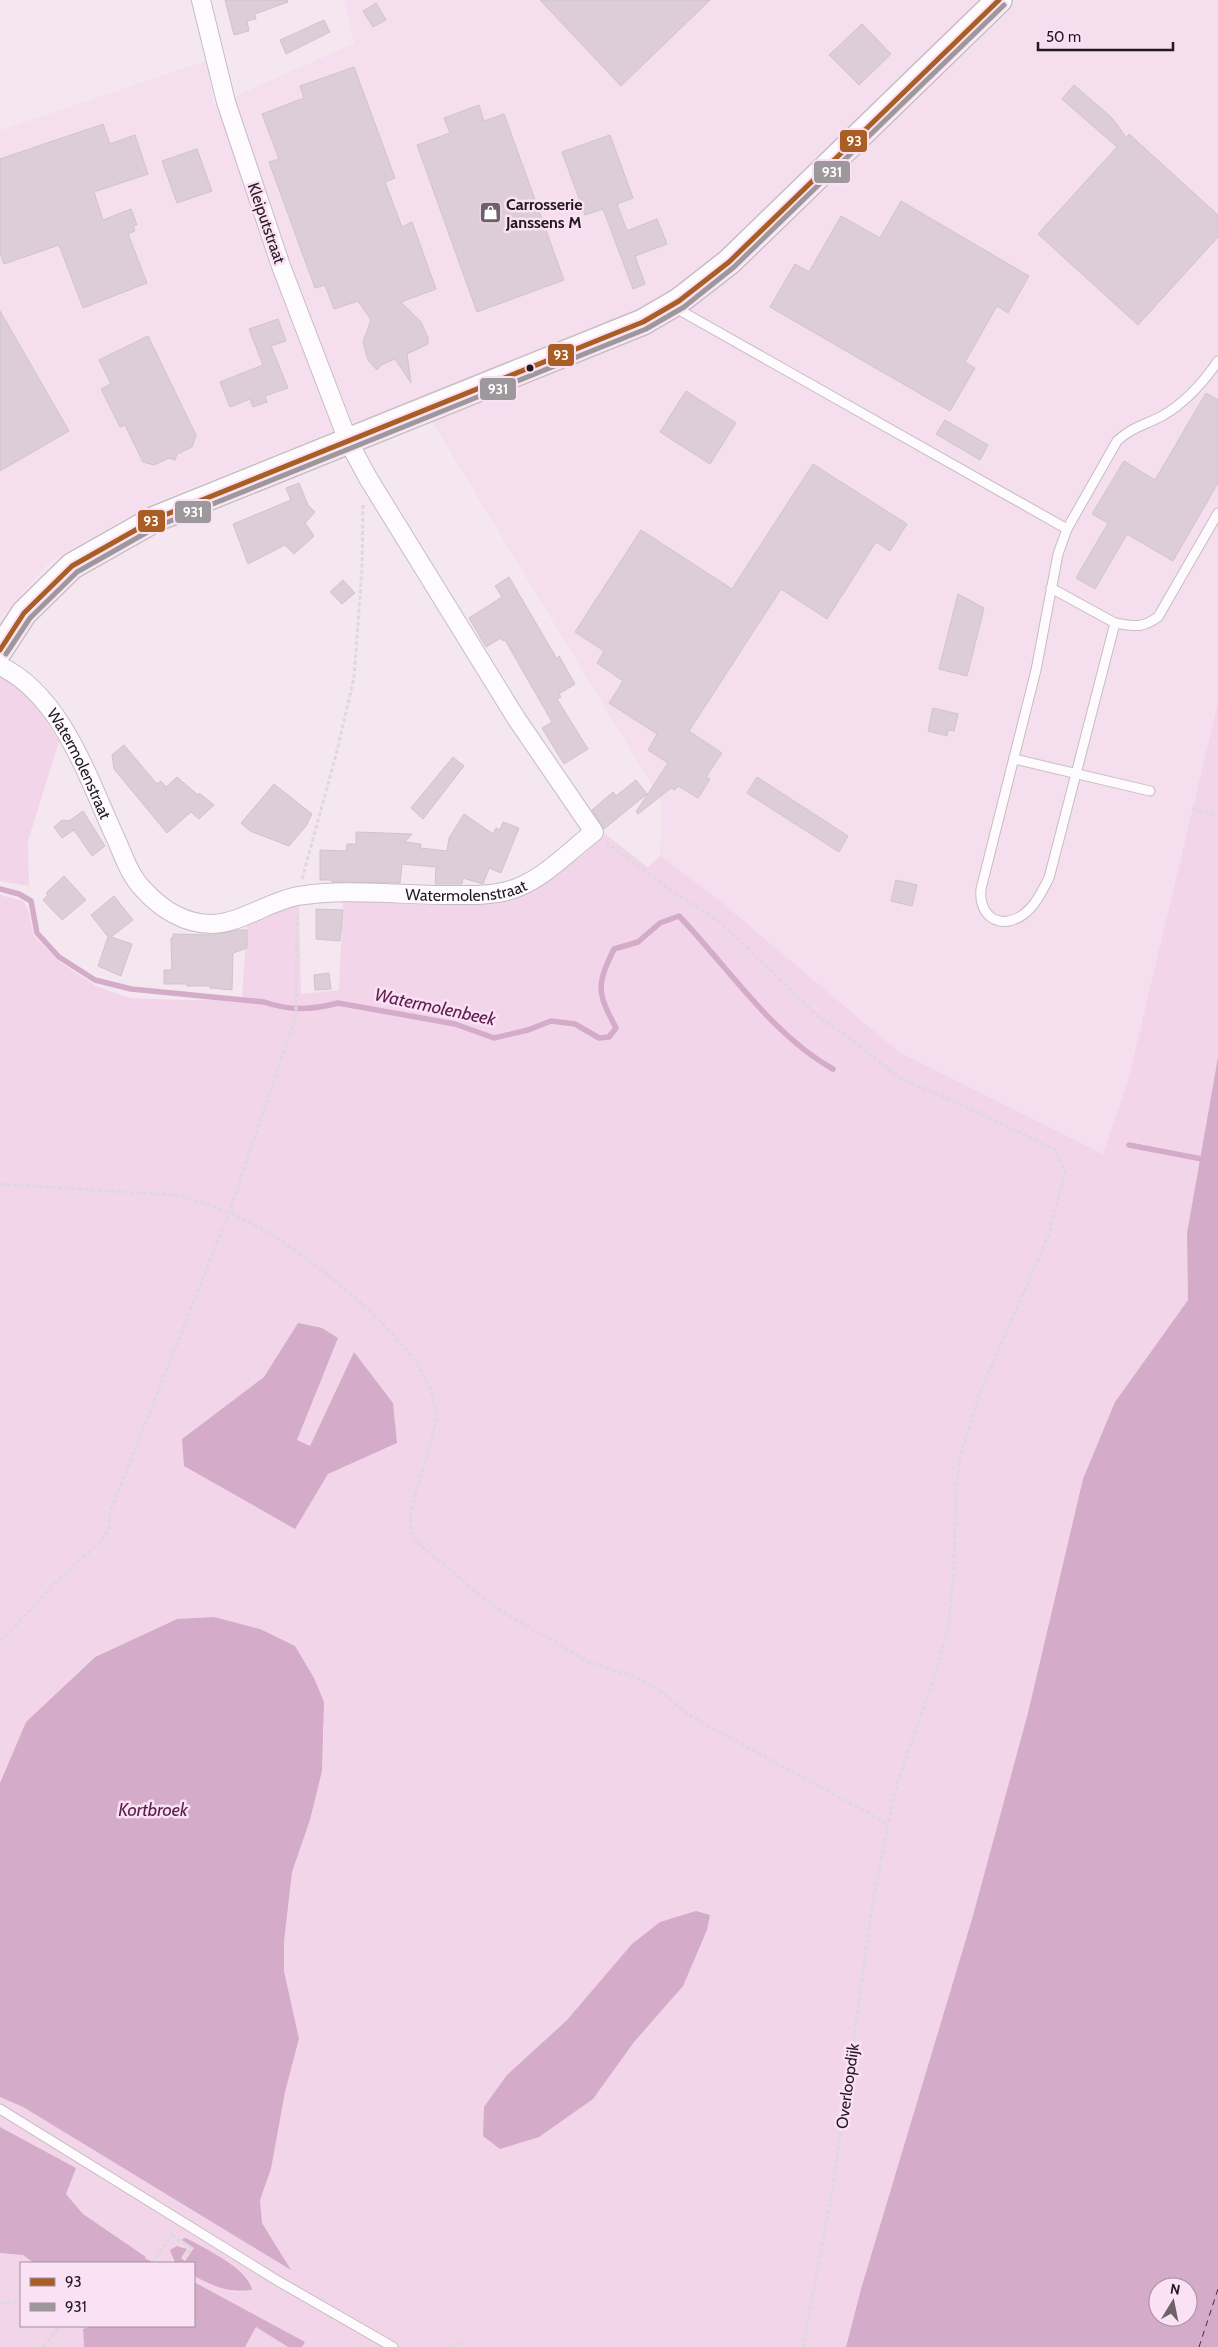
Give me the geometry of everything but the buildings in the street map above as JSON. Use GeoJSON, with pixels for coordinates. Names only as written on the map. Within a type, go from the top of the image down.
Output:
{"type":"FeatureCollection","features":[{"type":"Feature","properties":{"kind":"main road"},"geometry":{"type":"LineString","coordinates":[[0,650],[24,613],[72,566],[155,519],[643,322],[671,306],[729,262],[999,0]]}},
{"type":"Feature","properties":{"kind":"street","name":"Kleiputstraat"},"geometry":{"type":"LineString","coordinates":[[201,0],[226,102],[281,266],[348,441]]}},
{"type":"Feature","properties":{"kind":"street"},"geometry":{"type":"LineString","coordinates":[[348,441],[363,469],[516,718],[594,832]]}},
{"type":"Feature","properties":{"kind":"street","name":"Watermolenstraat"},"geometry":{"type":"LineString","coordinates":[[0,666],[13,672],[50,707],[72,744],[125,860],[141,888],[162,908],[187,921],[212,924],[245,916],[297,896],[346,894],[482,895],[508,891],[534,880],[594,832]]}},
{"type":"Feature","properties":{"kind":"lane"},"geometry":{"type":"LineString","coordinates":[[671,306],[1067,529]]}},
{"type":"Feature","properties":{"kind":"lane"},"geometry":{"type":"LineString","coordinates":[[1115,623],[1049,878],[1043,891],[1025,913],[1013,920],[1001,922],[992,919],[984,910],[980,900],[1036,670],[1058,554],[1067,529],[1117,441],[1129,430],[1161,416],[1180,404],[1205,380],[1218,361]]}},
{"type":"Feature","properties":{"kind":"lane"},"geometry":{"type":"LineString","coordinates":[[1051,588],[1115,623],[1138,627],[1148,624],[1158,616],[1218,513]]}},
{"type":"Feature","properties":{"kind":"lane"},"geometry":{"type":"LineString","coordinates":[[1014,759],[1150,791]]}},
{"type":"Feature","properties":{"kind":"lane"},"geometry":{"type":"LineString","coordinates":[[0,2109],[278,2281],[393,2347]]}},
{"type":"Feature","properties":{"kind":"path"},"geometry":{"type":"LineString","coordinates":[[0,1640],[10,1632],[54,1584],[99,1543],[109,1529],[110,1512],[229,1213],[296,1015],[297,896],[336,754],[354,678],[362,569],[363,469]]}},
{"type":"Feature","properties":{"kind":"path"},"geometry":{"type":"LineString","coordinates":[[1192,808],[1218,815]]}},
{"type":"Feature","properties":{"kind":"path","name":"Overloopdijk"},"geometry":{"type":"LineString","coordinates":[[594,832],[670,890],[719,921],[821,1020],[845,1035],[900,1078],[974,1110],[1055,1150],[1064,1172],[1050,1234],[969,1421],[960,1457],[956,1491],[954,1569],[949,1621],[938,1669],[898,1781],[888,1824],[871,1914],[833,2187],[803,2347]]}},
{"type":"Feature","properties":{"kind":"path"},"geometry":{"type":"LineString","coordinates":[[0,1184],[173,1195],[201,1200],[277,1238],[340,1286],[394,1336],[415,1360],[426,1380],[435,1406],[435,1428],[411,1514],[412,1534],[421,1546],[496,1608],[589,1662],[641,1679],[662,1692],[687,1714],[888,1824]]}},
{"type":"Feature","properties":{"kind":"path"},"geometry":{"type":"LineString","coordinates":[[153,2262],[172,2236],[180,2221]]}},
{"type":"Feature","properties":{"kind":"path"},"geometry":{"type":"LineString","coordinates":[[172,2236],[191,2248],[185,2258]]}},
{"type":"Feature","properties":{"kind":"path"},"geometry":{"type":"LineString","coordinates":[[0,2302],[10,2302],[20,2306]]}},
{"type":"Feature","properties":{"kind":"path"},"geometry":{"type":"LineString","coordinates":[[43,2347],[59,2327]]}},
{"type":"Feature","properties":{"kind":"path"},"geometry":{"type":"LineString","coordinates":[[448,2347],[465,2342]]}},
{"type":"Feature","properties":{"kind":"shaded area"},"geometry":{"type":"Polygon","coordinates":[[[344,0],[1218,0],[1218,702],[1128,1080],[1103,1154],[899,1052],[720,901],[660,856],[662,802],[418,398],[155,502],[52,560],[0,618],[0,130],[206,61],[214,106],[354,43],[344,0]]]}},
{"type":"Feature","properties":{"kind":"shaded area"},"geometry":{"type":"Polygon","coordinates":[[[0,676],[17,685],[35,706],[59,741],[28,841],[29,886],[0,881],[0,676]]]}},
{"type":"Feature","properties":{"kind":"shaded area"},"geometry":{"type":"Polygon","coordinates":[[[1218,702],[1218,1057],[1187,1233],[1188,1300],[1115,1402],[972,1919],[861,2289],[846,2347],[302,2347],[304,2342],[195,2283],[195,2276],[235,2292],[252,2290],[195,2248],[185,2261],[181,2259],[183,2246],[177,2246],[172,2260],[174,2262],[143,2262],[146,2257],[83,2214],[66,2194],[75,2168],[0,2127],[0,2097],[23,2107],[290,2269],[262,2223],[260,2200],[271,2169],[285,2092],[299,2040],[284,1971],[284,1942],[292,1872],[310,1820],[322,1771],[324,1727],[260,1629],[214,1617],[177,1619],[94,1657],[26,1722],[0,1783],[0,895],[23,901],[28,909],[34,936],[60,962],[96,986],[129,998],[185,1000],[242,999],[247,922],[299,904],[301,994],[339,990],[343,899],[450,905],[494,904],[526,895],[586,853],[605,834],[648,867],[660,856],[720,901],[899,1052],[1103,1154],[1128,1080],[1218,702]],[[338,1338],[264,1377],[182,1439],[294,1529],[328,1474],[397,1443],[354,1352],[310,1446],[296,1440],[338,1338]],[[707,1930],[567,2020],[507,2075],[593,2099],[697,1951],[707,1930]]]}},
{"type":"Feature","properties":{"kind":"shaded area"},"geometry":{"type":"Polygon","coordinates":[[[0,2253],[23,2255],[33,2262],[20,2262],[20,2327],[88,2327],[83,2329],[84,2347],[0,2347],[0,2253]]]}},
{"type":"Feature","properties":{"kind":"shaded area"},"geometry":{"type":"Polygon","coordinates":[[[256,2327],[288,2347],[245,2347],[256,2327]]]}},
{"type":"Feature","properties":{"kind":"water"},"geometry":{"type":"Polygon","coordinates":[[[1218,1057],[1218,2347],[846,2347],[861,2289],[972,1919],[1028,1713],[1083,1479],[1115,1402],[1188,1300],[1187,1233],[1218,1057]]]}},
{"type":"Feature","properties":{"kind":"water"},"geometry":{"type":"Polygon","coordinates":[[[298,1323],[322,1328],[338,1338],[297,1440],[310,1446],[354,1352],[393,1403],[397,1443],[328,1474],[295,1529],[184,1466],[182,1439],[264,1377],[298,1323]]]}},
{"type":"Feature","properties":{"kind":"water","name":"Kortbroek"},"geometry":{"type":"Polygon","coordinates":[[[214,1617],[260,1629],[295,1646],[314,1678],[324,1702],[322,1771],[310,1820],[292,1872],[284,1942],[284,1971],[299,2039],[285,2092],[271,2169],[260,2200],[262,2223],[291,2270],[23,2107],[0,2097],[0,1783],[26,1722],[95,1657],[177,1619],[214,1617]]]}},
{"type":"Feature","properties":{"kind":"water"},"geometry":{"type":"Polygon","coordinates":[[[696,1911],[710,1915],[707,1930],[683,1986],[634,2042],[593,2099],[539,2137],[500,2149],[483,2136],[484,2107],[507,2075],[567,2020],[632,1944],[660,1922],[696,1911]]]}},
{"type":"Feature","properties":{"kind":"water"},"geometry":{"type":"Polygon","coordinates":[[[0,2127],[76,2168],[66,2194],[83,2214],[146,2257],[143,2262],[33,2262],[23,2255],[0,2253],[0,2127]]]}},
{"type":"Feature","properties":{"kind":"water"},"geometry":{"type":"Polygon","coordinates":[[[186,2238],[235,2267],[249,2282],[252,2290],[236,2291],[216,2286],[195,2276],[195,2262],[175,2262],[170,2250],[177,2246],[187,2249],[181,2258],[185,2261],[194,2248],[182,2239],[186,2238]]]}},
{"type":"Feature","properties":{"kind":"water"},"geometry":{"type":"Polygon","coordinates":[[[195,2283],[305,2342],[302,2347],[288,2347],[256,2327],[245,2347],[84,2347],[83,2329],[88,2327],[195,2327],[195,2283]]]}},
{"type":"Feature","properties":{"kind":"waterway","name":"Watermolenbeek"},"geometry":{"type":"LineString","coordinates":[[0,889],[19,894],[31,901],[37,933],[59,957],[95,980],[131,989],[264,1002],[292,1008],[310,1008],[338,1003],[455,1024],[494,1038],[528,1030],[551,1021],[575,1024],[599,1038],[609,1037],[616,1028],[605,1006],[601,989],[604,972],[614,949],[638,942],[660,923],[679,916],[770,1019],[811,1055],[833,1069]]}},
{"type":"Feature","properties":{"kind":"waterway","name":"Watermolenbeek"},"geometry":{"type":"LineString","coordinates":[[1129,1145],[1218,1162]]}},
{"type":"Feature","properties":{"kind":"ferry route"},"geometry":{"type":"LineString","coordinates":[[1199,2347],[1218,2289]]}},
{"type":"Feature","properties":{"kind":"transit line","name":"93"},"geometry":{"type":"LineString","coordinates":[[0,650],[24,613],[72,566],[155,519],[643,322],[679,301],[729,262],[999,0]]}},
{"type":"Feature","properties":{"kind":"transit line","name":"931"},"geometry":{"type":"LineString","coordinates":[[6,654],[30,618],[77,572],[158,526],[646,329],[684,307],[734,267],[1004,5]]}},
{"type":"Feature","properties":{"kind":"place","name":"Carrosserie Janssens M"},"geometry":{"type":"Point","coordinates":[490,213]}}]}
